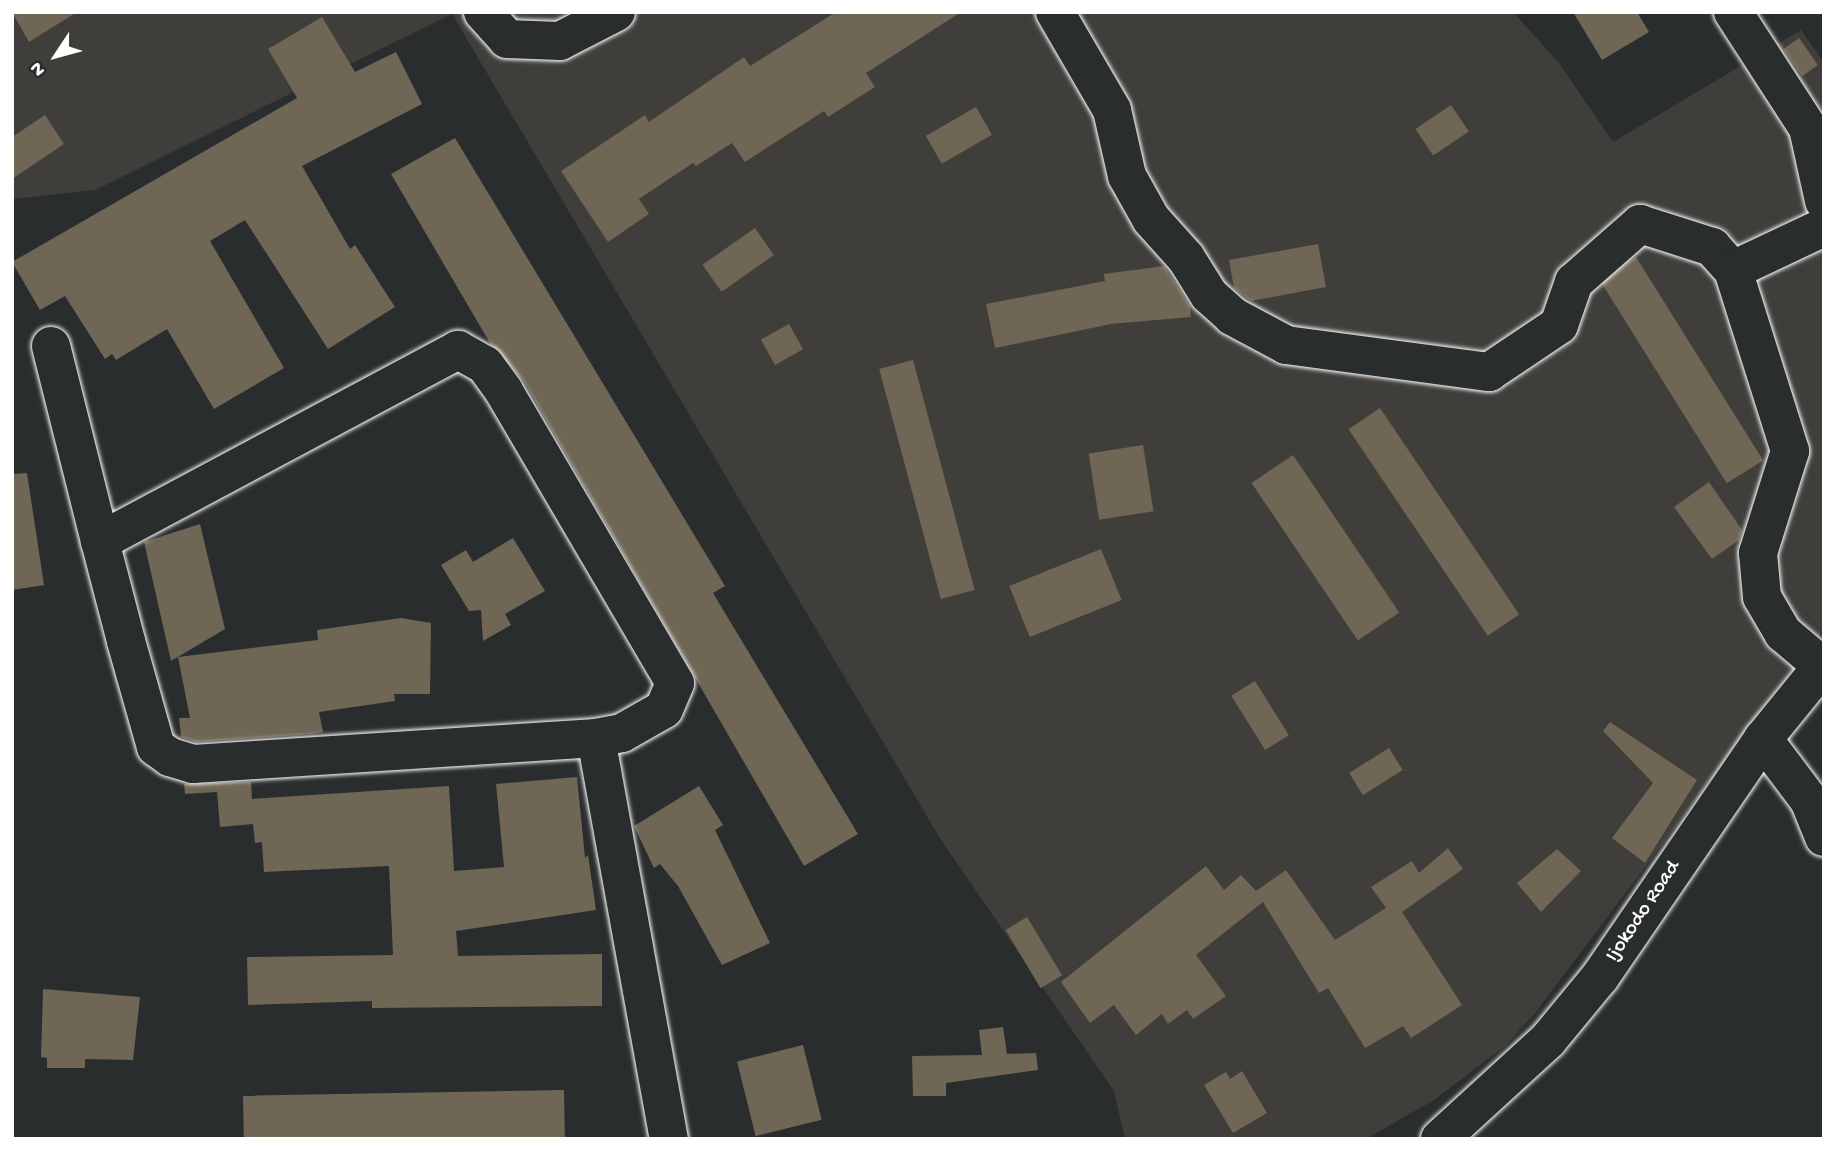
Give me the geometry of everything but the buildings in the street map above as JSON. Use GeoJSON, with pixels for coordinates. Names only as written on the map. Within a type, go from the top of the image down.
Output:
{"type":"FeatureCollection","features":[{"type":"Feature","properties":{"kind":"street"},"geometry":{"type":"LineString","coordinates":[[483,12],[507,38],[560,41],[616,12]]}},
{"type":"Feature","properties":{"kind":"street"},"geometry":{"type":"LineString","coordinates":[[1055,12],[1112,110],[1127,176],[1151,219],[1186,258],[1209,295],[1232,316],[1286,345],[1489,372],[1559,325],[1574,282],[1640,224],[1712,247],[1732,270],[1790,451],[1758,552],[1762,597],[1783,633],[1823,665]]}},
{"type":"Feature","properties":{"kind":"street"},"geometry":{"type":"LineString","coordinates":[[1733,12],[1808,128],[1824,201]]}},
{"type":"Feature","properties":{"kind":"street"},"geometry":{"type":"LineString","coordinates":[[1732,270],[1824,227]]}},
{"type":"Feature","properties":{"kind":"street"},"geometry":{"type":"LineString","coordinates":[[51,346],[100,541],[156,747],[170,757],[193,764],[596,738],[622,733],[664,709],[675,683],[504,391],[485,365],[458,350],[100,541]]}},
{"type":"Feature","properties":{"kind":"street","name":"Ijokodo Road"},"geometry":{"type":"LineString","coordinates":[[1440,1139],[1548,1040],[1600,977],[1763,739],[1823,665]]}},
{"type":"Feature","properties":{"kind":"street"},"geometry":{"type":"LineString","coordinates":[[596,738],[669,1139]]}},
{"type":"Feature","properties":{"kind":"street"},"geometry":{"type":"LineString","coordinates":[[1763,739],[1809,800],[1824,837]]}},
{"type":"Feature","properties":{"kind":"shaded area"},"geometry":{"type":"Polygon","coordinates":[[[12,12],[1513,12],[1559,63],[1613,142],[1801,30],[1824,63],[1824,629],[1536,1012],[1505,1046],[1434,1100],[1366,1139],[1125,1139],[1114,1091],[941,840],[452,14],[95,190],[12,199],[12,12]]]}}]}
